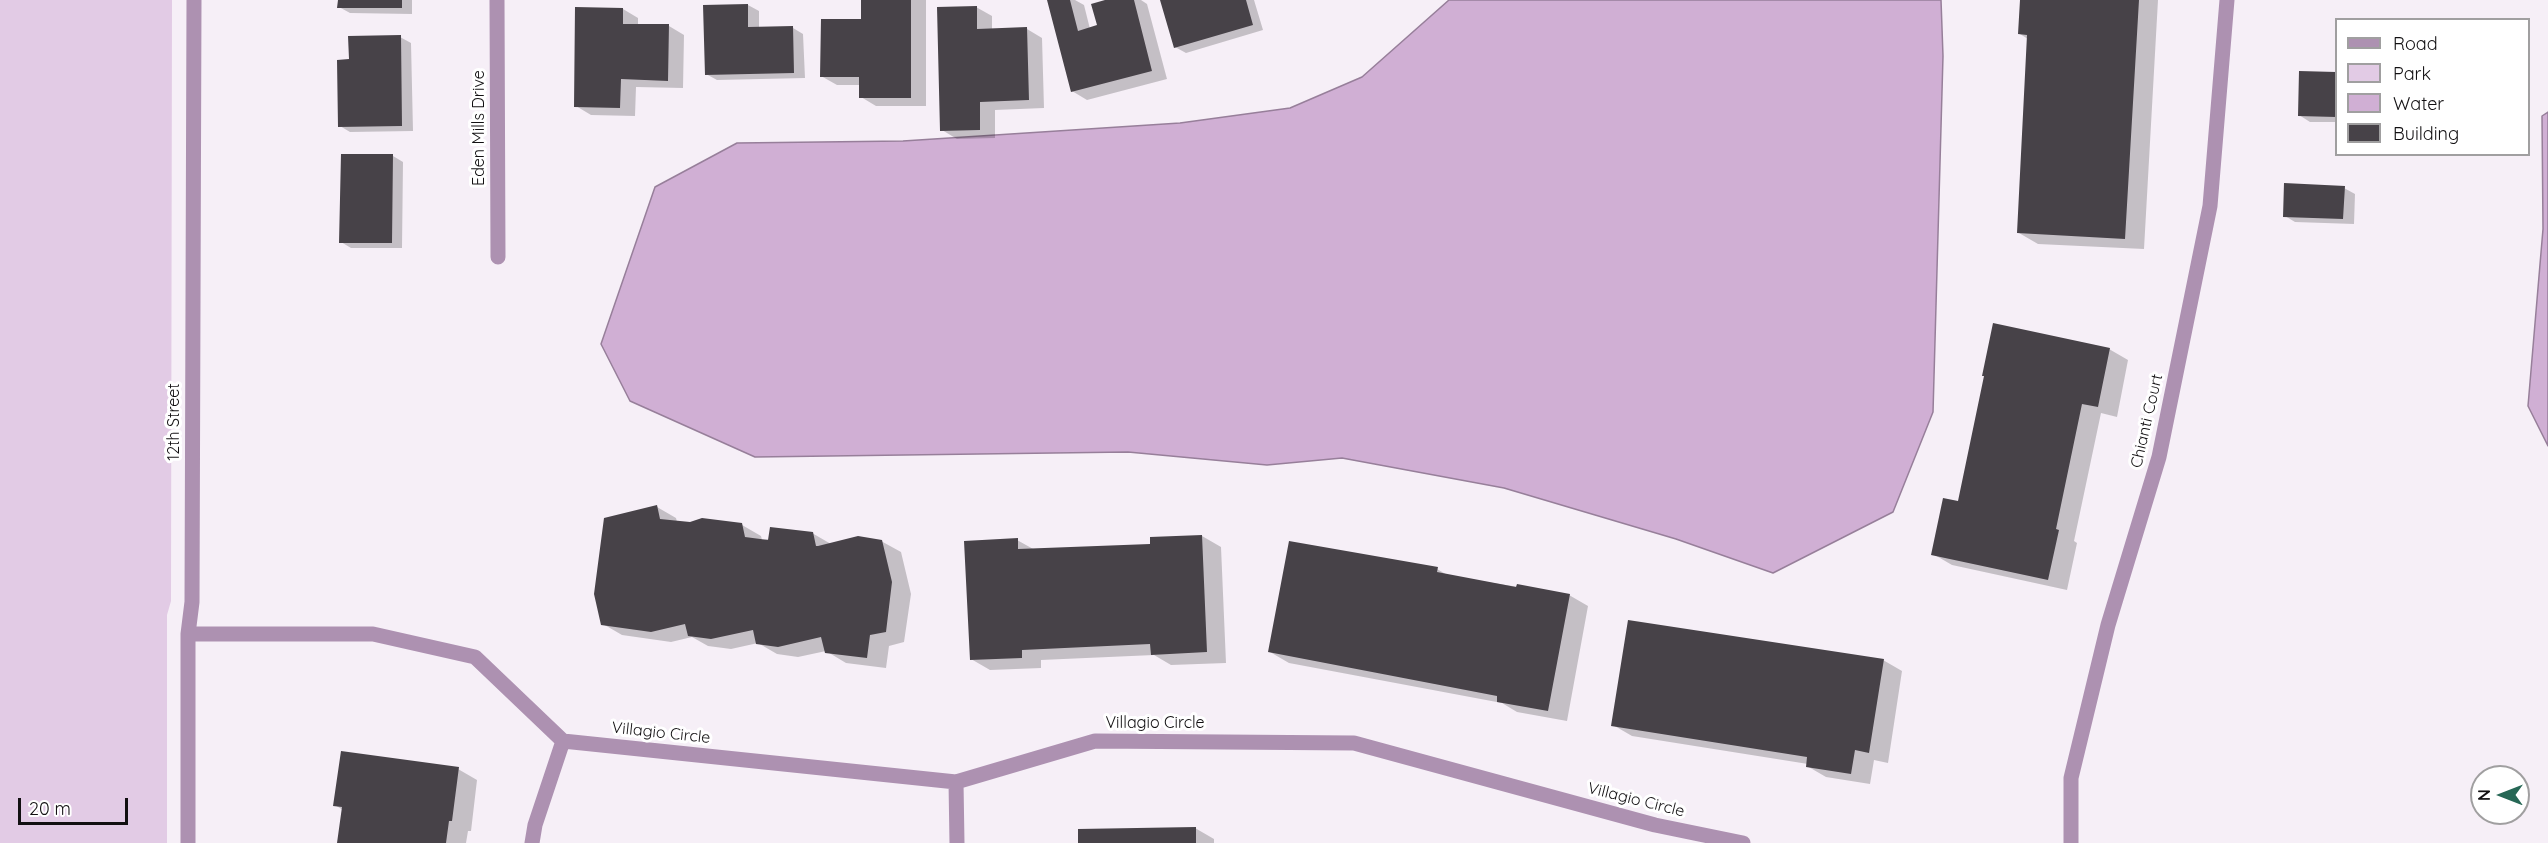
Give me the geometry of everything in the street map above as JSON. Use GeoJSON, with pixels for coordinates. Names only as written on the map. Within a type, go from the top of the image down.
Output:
{"type":"FeatureCollection","features":[{"type":"Feature","properties":{"kind":"street","name":"12th Street"},"geometry":{"type":"LineString","coordinates":[[188,843],[188,634],[192,602],[194,0]]}},
{"type":"Feature","properties":{"kind":"street","name":"Eden Mills Drive"},"geometry":{"type":"LineString","coordinates":[[497,0],[498,257]]}},
{"type":"Feature","properties":{"kind":"street","name":"Chianti Court"},"geometry":{"type":"LineString","coordinates":[[2071,843],[2071,778],[2108,625],[2159,457],[2210,206],[2227,0]]}},
{"type":"Feature","properties":{"kind":"street"},"geometry":{"type":"LineString","coordinates":[[188,634],[373,634],[475,657],[563,741],[535,825],[532,843]]}},
{"type":"Feature","properties":{"kind":"street","name":"Villagio Circle"},"geometry":{"type":"LineString","coordinates":[[563,741],[956,782],[1095,741],[1354,743],[1654,825],[1743,843]]}},
{"type":"Feature","properties":{"kind":"street"},"geometry":{"type":"LineString","coordinates":[[956,782],[957,843]]}},
{"type":"Feature","properties":{"kind":"green space"},"geometry":{"type":"Polygon","coordinates":[[[0,0],[172,0],[171,601],[167,615],[167,843],[0,843],[0,0]]]}},
{"type":"Feature","properties":{"kind":"water"},"geometry":{"type":"Polygon","coordinates":[[[1449,0],[1941,0],[1943,56],[1933,412],[1893,512],[1773,573],[1676,539],[1504,488],[1342,458],[1267,465],[1128,452],[755,457],[630,401],[601,344],[655,187],[737,143],[903,141],[1180,123],[1290,108],[1362,77],[1449,0]]]}},
{"type":"Feature","properties":{"kind":"water"},"geometry":{"type":"Polygon","coordinates":[[[2548,112],[2548,446],[2528,406],[2543,229],[2542,116],[2548,112]]]}},
{"type":"Feature","properties":{"kind":"building"},"geometry":{"type":"Polygon","coordinates":[[[338,0],[402,0],[402,8],[337,8],[338,0]]]}},
{"type":"Feature","properties":{"kind":"building"},"geometry":{"type":"Polygon","coordinates":[[[861,0],[911,0],[911,98],[859,98],[859,77],[820,77],[821,19],[861,19],[861,0]]]}},
{"type":"Feature","properties":{"kind":"building"},"geometry":{"type":"Polygon","coordinates":[[[1047,0],[1070,0],[1078,31],[1097,25],[1091,4],[1105,0],[1134,0],[1152,71],[1071,92],[1047,0]]]}},
{"type":"Feature","properties":{"kind":"building"},"geometry":{"type":"Polygon","coordinates":[[[1160,0],[1246,0],[1253,25],[1174,48],[1160,0]]]}},
{"type":"Feature","properties":{"kind":"building"},"geometry":{"type":"Polygon","coordinates":[[[2020,0],[2139,0],[2125,239],[2017,233],[2027,35],[2018,34],[2020,0]]]}},
{"type":"Feature","properties":{"kind":"building"},"geometry":{"type":"Polygon","coordinates":[[[748,4],[748,27],[793,26],[794,73],[705,75],[703,5],[748,4]]]}},
{"type":"Feature","properties":{"kind":"building"},"geometry":{"type":"Polygon","coordinates":[[[977,6],[977,29],[1027,27],[1029,100],[980,102],[980,130],[940,131],[937,7],[977,6]]]}},
{"type":"Feature","properties":{"kind":"building"},"geometry":{"type":"Polygon","coordinates":[[[575,7],[623,8],[623,24],[669,24],[668,81],[621,79],[620,108],[574,107],[575,7]]]}},
{"type":"Feature","properties":{"kind":"building"},"geometry":{"type":"Polygon","coordinates":[[[401,35],[402,126],[338,127],[337,60],[349,59],[348,36],[401,35]]]}},
{"type":"Feature","properties":{"kind":"building"},"geometry":{"type":"Polygon","coordinates":[[[2299,71],[2335,72],[2335,117],[2298,116],[2299,71]]]}},
{"type":"Feature","properties":{"kind":"building"},"geometry":{"type":"Polygon","coordinates":[[[341,154],[393,154],[392,243],[339,243],[341,154]]]}},
{"type":"Feature","properties":{"kind":"building"},"geometry":{"type":"Polygon","coordinates":[[[2284,183],[2345,186],[2343,219],[2283,217],[2284,183]]]}},
{"type":"Feature","properties":{"kind":"building"},"geometry":{"type":"Polygon","coordinates":[[[1993,323],[2110,348],[2098,407],[2082,404],[2056,529],[2059,530],[2048,580],[1931,555],[1943,498],[1958,501],[1993,323]]]}},
{"type":"Feature","properties":{"kind":"building"},"geometry":{"type":"Polygon","coordinates":[[[657,505],[660,519],[690,522],[702,518],[742,523],[745,537],[768,540],[770,527],[813,532],[816,546],[858,536],[882,540],[892,582],[886,632],[870,635],[867,658],[825,653],[821,637],[778,647],[756,644],[753,630],[711,639],[688,636],[685,624],[651,632],[601,625],[594,594],[604,518],[657,505]]]}},
{"type":"Feature","properties":{"kind":"building"},"geometry":{"type":"Polygon","coordinates":[[[1202,535],[1207,652],[1151,655],[1150,644],[1022,650],[1022,658],[970,660],[964,541],[1018,538],[1018,549],[1150,544],[1150,537],[1202,535]]]}},
{"type":"Feature","properties":{"kind":"building"},"geometry":{"type":"Polygon","coordinates":[[[1289,541],[1438,567],[1437,572],[1516,587],[1517,584],[1570,594],[1548,711],[1497,702],[1497,696],[1268,652],[1289,541]]]}},
{"type":"Feature","properties":{"kind":"building"},"geometry":{"type":"Polygon","coordinates":[[[1628,620],[1884,659],[1869,753],[1855,750],[1851,774],[1806,767],[1807,757],[1611,726],[1628,620]]]}},
{"type":"Feature","properties":{"kind":"building"},"geometry":{"type":"Polygon","coordinates":[[[341,751],[459,767],[452,821],[449,821],[446,843],[337,843],[342,807],[333,806],[341,751]]]}},
{"type":"Feature","properties":{"kind":"building"},"geometry":{"type":"Polygon","coordinates":[[[1196,827],[1196,843],[1078,843],[1078,829],[1196,827]]]}}]}
